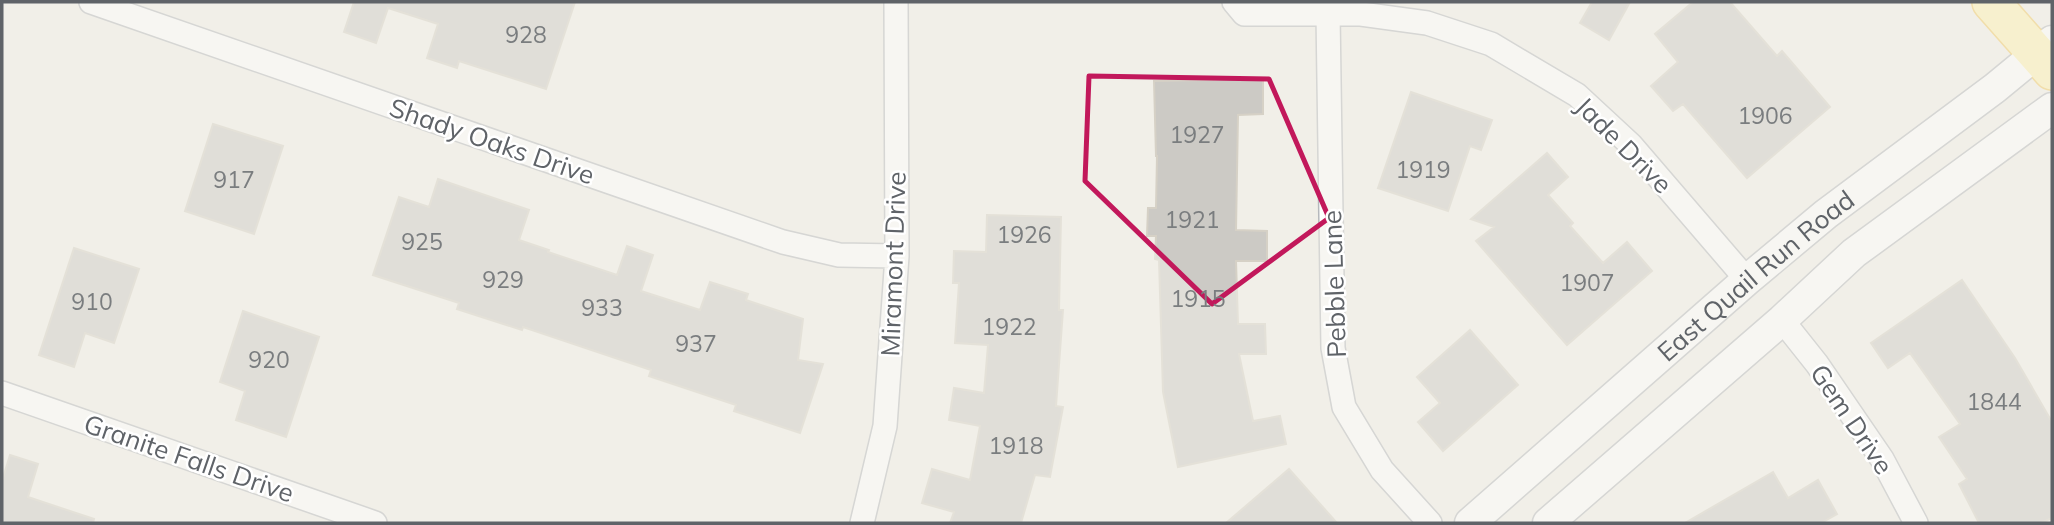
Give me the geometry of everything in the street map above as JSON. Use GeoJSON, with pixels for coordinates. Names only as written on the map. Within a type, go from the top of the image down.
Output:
{"type":"FeatureCollection","features":[{"type":"Feature","properties":{"kind":"main road"},"geometry":{"type":"LineString","coordinates":[[1991,2],[2047,55]]}},
{"type":"Feature","properties":{"kind":"street","name":"Shady Oaks Drive"},"geometry":{"type":"LineString","coordinates":[[92,2],[783,242],[839,255],[897,257]]}},
{"type":"Feature","properties":{"kind":"street","name":"Miramont Drive"},"geometry":{"type":"LineString","coordinates":[[862,523],[885,426],[897,257],[896,2]]}},
{"type":"Feature","properties":{"kind":"street","name":"Jade Drive"},"geometry":{"type":"LineString","coordinates":[[1234,2],[1244,14],[1361,14],[1427,23],[1491,44],[1577,95],[1630,145],[1747,280]]}},
{"type":"Feature","properties":{"kind":"street","name":"Pebble Lane"},"geometry":{"type":"LineString","coordinates":[[1328,14],[1333,348],[1344,408],[1382,470],[1430,523]]}},
{"type":"Feature","properties":{"kind":"street","name":"East Quail Run Road"},"geometry":{"type":"LineString","coordinates":[[1470,523],[1826,214],[1995,88],[2047,55]]}},
{"type":"Feature","properties":{"kind":"street","name":"East Quail Run Road"},"geometry":{"type":"LineString","coordinates":[[1548,523],[1782,320],[1854,253],[2052,108]]}},
{"type":"Feature","properties":{"kind":"street","name":"Gem Drive"},"geometry":{"type":"LineString","coordinates":[[1782,320],[1817,364],[1882,459],[1916,523]]}},
{"type":"Feature","properties":{"kind":"street","name":"Granite Falls Drive"},"geometry":{"type":"LineString","coordinates":[[2,393],[375,523]]}},
{"type":"Feature","properties":{"kind":"highlighted area"},"geometry":{"type":"Polygon","coordinates":[[[1089,76],[1269,79],[1329,218],[1212,304],[1085,181],[1089,76]]]}},
{"type":"Feature","properties":{"kind":"building"},"geometry":{"type":"Polygon","coordinates":[[[354,2],[575,2],[546,89],[459,61],[457,68],[427,58],[438,24],[388,8],[376,43],[344,32],[354,2]]]}},
{"type":"Feature","properties":{"kind":"building"},"geometry":{"type":"Polygon","coordinates":[[[1592,2],[1630,2],[1609,40],[1580,23],[1592,2]]]}},
{"type":"Feature","properties":{"kind":"building"},"geometry":{"type":"Polygon","coordinates":[[[1693,2],[1730,2],[1777,56],[1782,51],[1830,107],[1747,178],[1683,104],[1673,111],[1651,86],[1678,62],[1655,34],[1693,2]]]}},
{"type":"Feature","properties":{"kind":"building"},"geometry":{"type":"Polygon","coordinates":[[[1263,79],[1263,114],[1238,115],[1236,230],[1267,231],[1267,261],[1236,261],[1238,324],[1265,324],[1266,354],[1239,354],[1253,421],[1280,416],[1286,444],[1178,467],[1163,392],[1156,236],[1147,236],[1148,208],[1156,208],[1154,81],[1263,79]]]}},
{"type":"Feature","properties":{"kind":"building"},"geometry":{"type":"Polygon","coordinates":[[[1411,92],[1492,120],[1481,150],[1470,146],[1448,211],[1378,188],[1411,92]]]}},
{"type":"Feature","properties":{"kind":"building"},"geometry":{"type":"Polygon","coordinates":[[[213,124],[283,146],[254,234],[185,211],[213,124]]]}},
{"type":"Feature","properties":{"kind":"building"},"geometry":{"type":"Polygon","coordinates":[[[1547,153],[1568,177],[1548,195],[1573,223],[1570,226],[1603,263],[1627,242],[1652,271],[1567,345],[1476,241],[1494,227],[1471,219],[1547,153]]]}},
{"type":"Feature","properties":{"kind":"building"},"geometry":{"type":"Polygon","coordinates":[[[438,179],[529,210],[519,240],[549,250],[548,252],[617,275],[627,246],[653,255],[641,291],[700,310],[710,282],[748,294],[746,300],[803,319],[798,360],[823,364],[800,433],[734,411],[736,405],[649,376],[651,370],[523,327],[522,330],[457,309],[459,303],[373,275],[399,197],[429,207],[438,179]]]}},
{"type":"Feature","properties":{"kind":"building"},"geometry":{"type":"Polygon","coordinates":[[[987,215],[1061,217],[1059,310],[1063,310],[1056,406],[1063,407],[1050,477],[1035,475],[1021,523],[950,523],[954,512],[922,503],[932,469],[970,480],[980,426],[949,420],[954,388],[984,393],[988,345],[955,343],[959,283],[953,283],[954,251],[986,252],[987,215]]]}},
{"type":"Feature","properties":{"kind":"building"},"geometry":{"type":"Polygon","coordinates":[[[74,248],[139,269],[114,343],[85,333],[74,367],[39,355],[74,248]]]}},
{"type":"Feature","properties":{"kind":"building"},"geometry":{"type":"Polygon","coordinates":[[[1962,280],[2015,358],[2052,422],[2052,518],[2041,523],[1979,523],[1959,484],[1967,479],[1939,437],[1960,424],[1910,353],[1888,368],[1871,343],[1962,280]]]}},
{"type":"Feature","properties":{"kind":"building"},"geometry":{"type":"Polygon","coordinates":[[[243,311],[319,337],[286,437],[236,420],[245,391],[220,382],[243,311]]]}},
{"type":"Feature","properties":{"kind":"building"},"geometry":{"type":"Polygon","coordinates":[[[1470,330],[1518,385],[1443,451],[1418,422],[1440,403],[1417,377],[1470,330]]]}},
{"type":"Feature","properties":{"kind":"building"},"geometry":{"type":"Polygon","coordinates":[[[10,455],[38,464],[28,497],[94,519],[93,523],[2,523],[2,481],[10,455]]]}},
{"type":"Feature","properties":{"kind":"building"},"geometry":{"type":"Polygon","coordinates":[[[1289,469],[1337,523],[1226,523],[1289,469]]]}},
{"type":"Feature","properties":{"kind":"building"},"geometry":{"type":"Polygon","coordinates":[[[1773,472],[1788,498],[1818,480],[1837,514],[1821,523],[1685,523],[1773,472]]]}}]}
